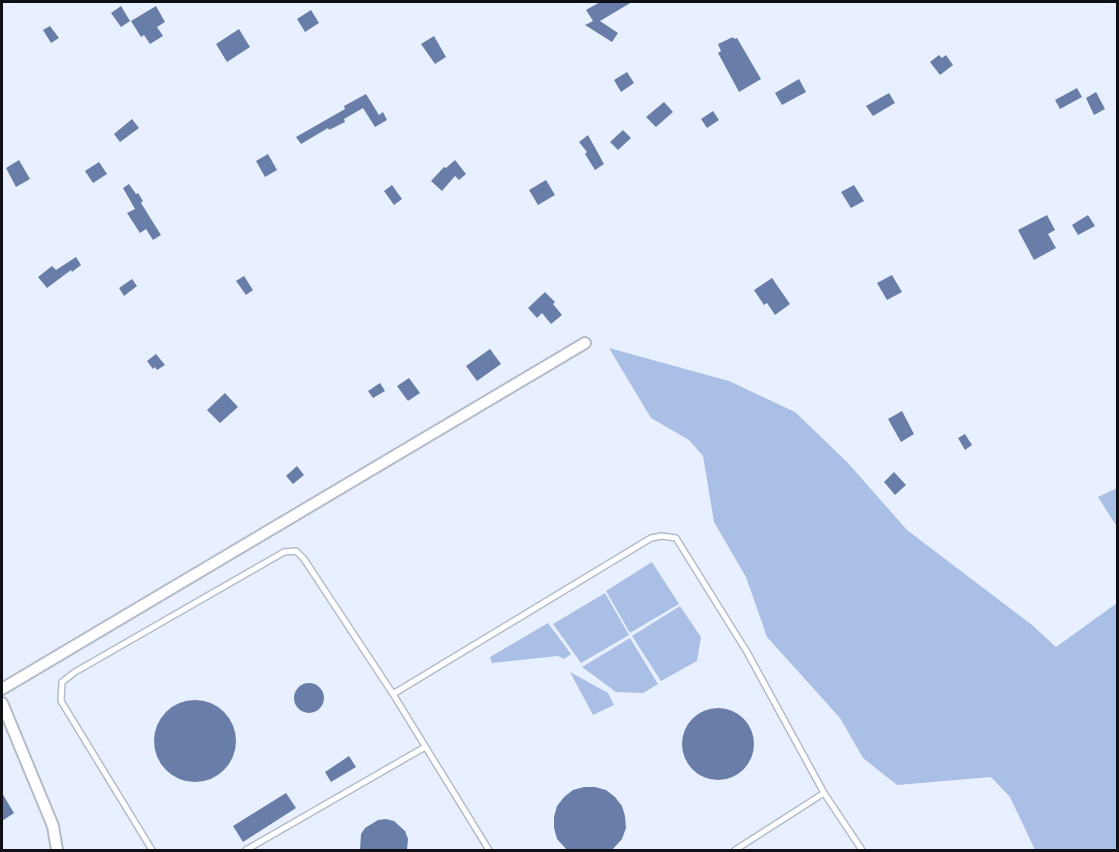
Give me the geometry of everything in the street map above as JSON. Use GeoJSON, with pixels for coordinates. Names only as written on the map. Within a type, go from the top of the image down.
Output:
{"type":"FeatureCollection","features":[{"type":"Feature","properties":{"kind":"street"},"geometry":{"type":"LineString","coordinates":[[2,689],[585,343]]}},
{"type":"Feature","properties":{"kind":"street"},"geometry":{"type":"LineString","coordinates":[[2,703],[53,826],[57,850]]}},
{"type":"Feature","properties":{"kind":"lane"},"geometry":{"type":"LineString","coordinates":[[393,694],[651,538],[662,536],[676,538],[747,652],[824,793],[862,850]]}},
{"type":"Feature","properties":{"kind":"lane"},"geometry":{"type":"LineString","coordinates":[[152,850],[61,700],[62,682],[75,672],[284,552],[296,551],[393,694],[489,850]]}},
{"type":"Feature","properties":{"kind":"lane"},"geometry":{"type":"LineString","coordinates":[[246,850],[425,747]]}},
{"type":"Feature","properties":{"kind":"lane"},"geometry":{"type":"LineString","coordinates":[[735,850],[824,793]]}},
{"type":"Feature","properties":{"kind":"shaded area"},"geometry":{"type":"Polygon","coordinates":[[[609,348],[729,381],[795,412],[848,463],[907,530],[1032,625],[1056,647],[1117,603],[1117,850],[1035,850],[1010,797],[991,777],[897,785],[863,758],[840,718],[767,637],[746,577],[714,522],[703,456],[689,440],[651,418],[609,348]]]}},
{"type":"Feature","properties":{"kind":"shaded area"},"geometry":{"type":"Polygon","coordinates":[[[1117,488],[1117,527],[1098,497],[1117,488]]]}},
{"type":"Feature","properties":{"kind":"shaded area"},"geometry":{"type":"Polygon","coordinates":[[[652,562],[679,604],[630,633],[606,591],[652,562]]]}},
{"type":"Feature","properties":{"kind":"shaded area"},"geometry":{"type":"Polygon","coordinates":[[[605,593],[629,635],[581,663],[553,624],[605,593]]]}},
{"type":"Feature","properties":{"kind":"shaded area"},"geometry":{"type":"Polygon","coordinates":[[[680,606],[701,637],[697,661],[661,681],[632,636],[680,606]]]}},
{"type":"Feature","properties":{"kind":"shaded area"},"geometry":{"type":"Polygon","coordinates":[[[548,623],[571,654],[564,659],[558,656],[492,663],[490,657],[548,623]]]}},
{"type":"Feature","properties":{"kind":"shaded area"},"geometry":{"type":"Polygon","coordinates":[[[630,638],[658,684],[643,693],[616,692],[582,667],[630,638]]]}},
{"type":"Feature","properties":{"kind":"shaded area"},"geometry":{"type":"Polygon","coordinates":[[[570,672],[608,693],[614,705],[593,715],[570,672]]]}},
{"type":"Feature","properties":{"kind":"building"},"geometry":{"type":"Polygon","coordinates":[[[600,2],[632,2],[600,21],[618,33],[612,42],[585,25],[593,21],[586,10],[600,2]]]}},
{"type":"Feature","properties":{"kind":"building"},"geometry":{"type":"Polygon","coordinates":[[[121,6],[130,21],[121,27],[111,13],[121,6]]]}},
{"type":"Feature","properties":{"kind":"building"},"geometry":{"type":"Polygon","coordinates":[[[156,6],[165,22],[157,27],[163,36],[150,44],[144,35],[141,37],[131,21],[156,6]]]}},
{"type":"Feature","properties":{"kind":"building"},"geometry":{"type":"Polygon","coordinates":[[[311,10],[319,23],[305,32],[297,19],[311,10]]]}},
{"type":"Feature","properties":{"kind":"building"},"geometry":{"type":"Polygon","coordinates":[[[50,26],[59,38],[51,43],[43,30],[50,26]]]}},
{"type":"Feature","properties":{"kind":"building"},"geometry":{"type":"Polygon","coordinates":[[[239,29],[250,47],[227,62],[216,44],[239,29]]]}},
{"type":"Feature","properties":{"kind":"building"},"geometry":{"type":"Polygon","coordinates":[[[434,36],[446,57],[435,64],[421,44],[434,36]]]}},
{"type":"Feature","properties":{"kind":"building"},"geometry":{"type":"Polygon","coordinates":[[[733,37],[737,38],[761,79],[739,92],[718,53],[721,51],[718,44],[733,37]]]}},
{"type":"Feature","properties":{"kind":"building"},"geometry":{"type":"Polygon","coordinates":[[[939,55],[942,58],[946,55],[953,65],[940,75],[930,62],[939,55]]]}},
{"type":"Feature","properties":{"kind":"building"},"geometry":{"type":"Polygon","coordinates":[[[627,72],[634,83],[621,92],[614,80],[627,72]]]}},
{"type":"Feature","properties":{"kind":"building"},"geometry":{"type":"Polygon","coordinates":[[[799,79],[806,92],[782,105],[775,93],[799,79]]]}},
{"type":"Feature","properties":{"kind":"building"},"geometry":{"type":"Polygon","coordinates":[[[1077,88],[1082,97],[1060,109],[1055,100],[1077,88]]]}},
{"type":"Feature","properties":{"kind":"building"},"geometry":{"type":"Polygon","coordinates":[[[1096,92],[1105,109],[1094,115],[1086,98],[1096,92]]]}},
{"type":"Feature","properties":{"kind":"building"},"geometry":{"type":"Polygon","coordinates":[[[889,93],[895,103],[873,116],[866,106],[889,93]]]}},
{"type":"Feature","properties":{"kind":"building"},"geometry":{"type":"Polygon","coordinates":[[[366,94],[379,115],[383,112],[387,120],[375,127],[363,108],[344,119],[345,122],[329,130],[328,128],[301,144],[296,137],[345,109],[344,106],[366,94]]]}},
{"type":"Feature","properties":{"kind":"building"},"geometry":{"type":"Polygon","coordinates":[[[664,102],[673,112],[656,127],[646,117],[664,102]]]}},
{"type":"Feature","properties":{"kind":"building"},"geometry":{"type":"Polygon","coordinates":[[[713,111],[719,120],[707,128],[701,119],[713,111]]]}},
{"type":"Feature","properties":{"kind":"building"},"geometry":{"type":"Polygon","coordinates":[[[132,119],[139,128],[120,142],[114,134],[132,119]]]}},
{"type":"Feature","properties":{"kind":"building"},"geometry":{"type":"Polygon","coordinates":[[[623,130],[631,138],[618,150],[610,142],[623,130]]]}},
{"type":"Feature","properties":{"kind":"building"},"geometry":{"type":"Polygon","coordinates":[[[588,135],[604,164],[595,170],[585,154],[587,152],[579,142],[588,135]]]}},
{"type":"Feature","properties":{"kind":"building"},"geometry":{"type":"Polygon","coordinates":[[[268,154],[277,170],[265,177],[256,161],[268,154]]]}},
{"type":"Feature","properties":{"kind":"building"},"geometry":{"type":"Polygon","coordinates":[[[19,160],[30,179],[16,187],[6,168],[19,160]]]}},
{"type":"Feature","properties":{"kind":"building"},"geometry":{"type":"Polygon","coordinates":[[[455,160],[466,174],[459,180],[455,176],[442,191],[431,181],[444,167],[446,168],[455,160]]]}},
{"type":"Feature","properties":{"kind":"building"},"geometry":{"type":"Polygon","coordinates":[[[99,162],[107,174],[93,183],[85,171],[99,162]]]}},
{"type":"Feature","properties":{"kind":"building"},"geometry":{"type":"Polygon","coordinates":[[[546,180],[555,195],[538,205],[529,190],[546,180]]]}},
{"type":"Feature","properties":{"kind":"building"},"geometry":{"type":"Polygon","coordinates":[[[129,184],[136,194],[138,193],[143,201],[141,203],[161,235],[153,240],[146,229],[140,233],[127,213],[135,209],[123,188],[129,184]]]}},
{"type":"Feature","properties":{"kind":"building"},"geometry":{"type":"Polygon","coordinates":[[[392,185],[402,199],[394,205],[384,191],[392,185]]]}},
{"type":"Feature","properties":{"kind":"building"},"geometry":{"type":"Polygon","coordinates":[[[854,185],[864,201],[851,208],[841,192],[854,185]]]}},
{"type":"Feature","properties":{"kind":"building"},"geometry":{"type":"Polygon","coordinates":[[[1047,215],[1055,230],[1048,234],[1056,248],[1034,260],[1018,230],[1047,215]]]}},
{"type":"Feature","properties":{"kind":"building"},"geometry":{"type":"Polygon","coordinates":[[[1088,215],[1095,226],[1078,235],[1072,225],[1088,215]]]}},
{"type":"Feature","properties":{"kind":"building"},"geometry":{"type":"Polygon","coordinates":[[[76,257],[81,265],[47,288],[38,277],[52,266],[56,270],[76,257]]]}},
{"type":"Feature","properties":{"kind":"building"},"geometry":{"type":"Polygon","coordinates":[[[892,275],[902,292],[887,300],[877,283],[892,275]]]}},
{"type":"Feature","properties":{"kind":"building"},"geometry":{"type":"Polygon","coordinates":[[[244,276],[253,290],[246,295],[236,281],[244,276]]]}},
{"type":"Feature","properties":{"kind":"building"},"geometry":{"type":"Polygon","coordinates":[[[772,278],[790,304],[775,315],[767,303],[764,305],[754,290],[772,278]]]}},
{"type":"Feature","properties":{"kind":"building"},"geometry":{"type":"Polygon","coordinates":[[[132,279],[137,286],[124,296],[119,288],[132,279]]]}},
{"type":"Feature","properties":{"kind":"building"},"geometry":{"type":"Polygon","coordinates":[[[545,292],[555,302],[553,304],[562,315],[551,324],[542,313],[537,318],[528,308],[545,292]]]}},
{"type":"Feature","properties":{"kind":"building"},"geometry":{"type":"Polygon","coordinates":[[[490,349],[501,364],[477,381],[466,366],[490,349]]]}},
{"type":"Feature","properties":{"kind":"building"},"geometry":{"type":"Polygon","coordinates":[[[156,354],[165,365],[157,370],[155,367],[153,369],[147,361],[156,354]]]}},
{"type":"Feature","properties":{"kind":"building"},"geometry":{"type":"Polygon","coordinates":[[[409,378],[420,393],[408,401],[397,386],[409,378]]]}},
{"type":"Feature","properties":{"kind":"building"},"geometry":{"type":"Polygon","coordinates":[[[380,383],[385,391],[373,398],[368,391],[380,383]]]}},
{"type":"Feature","properties":{"kind":"building"},"geometry":{"type":"Polygon","coordinates":[[[225,393],[238,407],[220,423],[207,410],[225,393]]]}},
{"type":"Feature","properties":{"kind":"building"},"geometry":{"type":"Polygon","coordinates":[[[902,411],[914,434],[901,442],[888,419],[902,411]]]}},
{"type":"Feature","properties":{"kind":"building"},"geometry":{"type":"Polygon","coordinates":[[[965,434],[972,445],[965,450],[958,438],[965,434]]]}},
{"type":"Feature","properties":{"kind":"building"},"geometry":{"type":"Polygon","coordinates":[[[297,466],[304,475],[293,484],[286,476],[297,466]]]}},
{"type":"Feature","properties":{"kind":"building"},"geometry":{"type":"Polygon","coordinates":[[[894,472],[906,485],[895,495],[884,482],[894,472]]]}},
{"type":"Feature","properties":{"kind":"building"},"geometry":{"type":"Polygon","coordinates":[[[309,683],[320,687],[324,698],[320,709],[309,713],[298,709],[294,698],[298,687],[309,683]]]}},
{"type":"Feature","properties":{"kind":"building"},"geometry":{"type":"Polygon","coordinates":[[[195,700],[211,703],[224,712],[233,725],[236,741],[233,757],[224,770],[211,779],[195,782],[179,779],[166,770],[157,757],[154,741],[157,725],[166,712],[179,703],[195,700]]]}},
{"type":"Feature","properties":{"kind":"building"},"geometry":{"type":"Polygon","coordinates":[[[711,708],[725,708],[744,718],[754,737],[754,751],[744,770],[725,780],[711,780],[692,770],[682,751],[682,737],[692,718],[711,708]]]}},
{"type":"Feature","properties":{"kind":"building"},"geometry":{"type":"Polygon","coordinates":[[[349,756],[356,767],[331,782],[325,772],[349,756]]]}},
{"type":"Feature","properties":{"kind":"building"},"geometry":{"type":"Polygon","coordinates":[[[584,787],[606,790],[622,806],[626,828],[622,839],[612,850],[567,850],[557,839],[554,817],[557,806],[573,790],[584,787]]]}},
{"type":"Feature","properties":{"kind":"building"},"geometry":{"type":"Polygon","coordinates":[[[2,793],[14,813],[2,821],[2,793]]]}},
{"type":"Feature","properties":{"kind":"building"},"geometry":{"type":"Polygon","coordinates":[[[286,793],[296,808],[243,842],[233,826],[286,793]]]}},
{"type":"Feature","properties":{"kind":"building"},"geometry":{"type":"Polygon","coordinates":[[[378,820],[394,821],[405,831],[408,839],[407,850],[360,850],[361,834],[365,828],[378,820]]]}}]}
